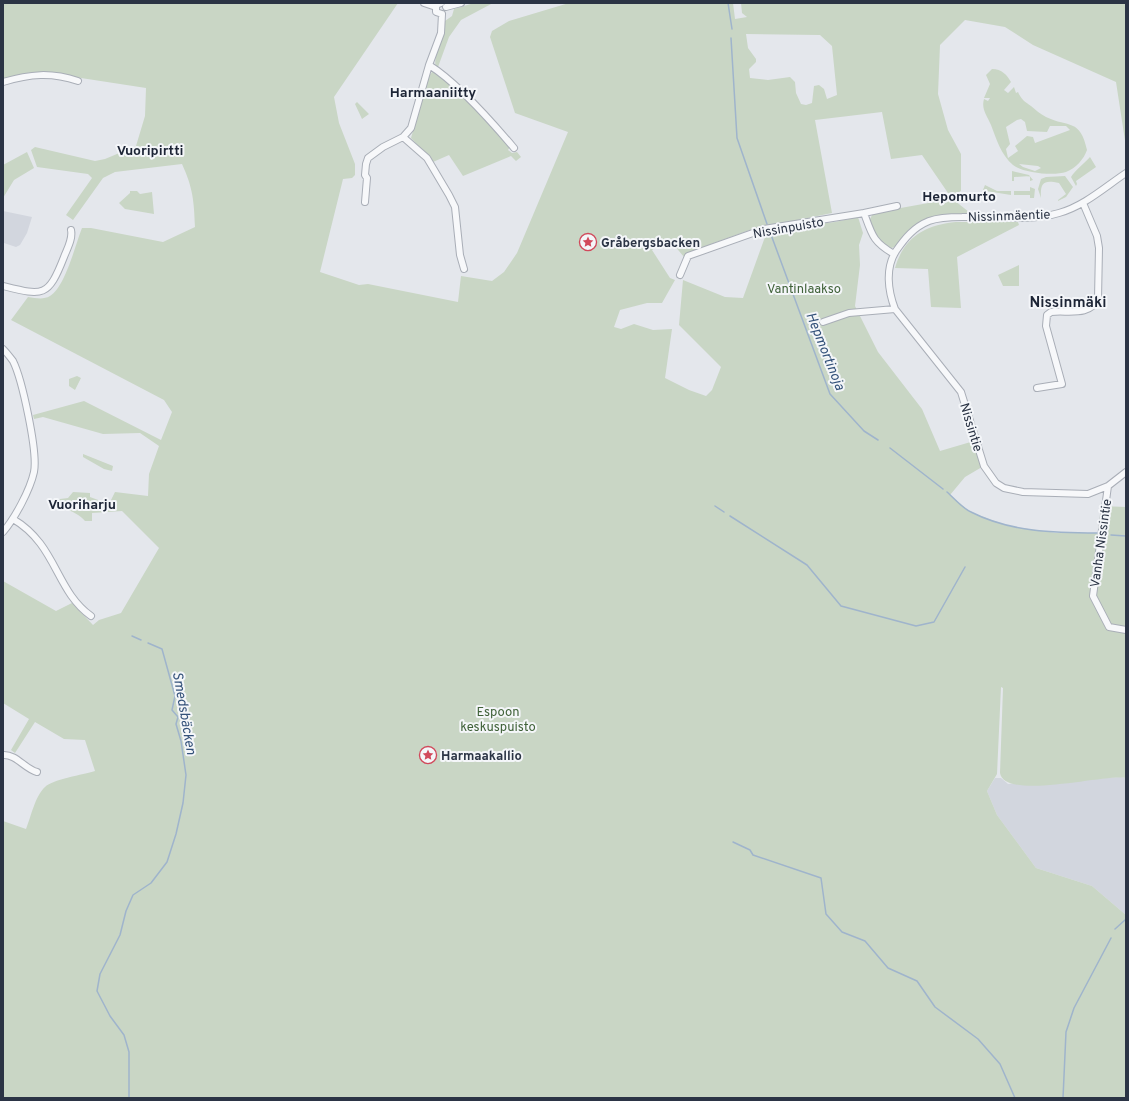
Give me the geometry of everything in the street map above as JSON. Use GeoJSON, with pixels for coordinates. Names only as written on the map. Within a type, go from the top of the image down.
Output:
{"type":"FeatureCollection","features":[{"type":"Feature","properties":{"kind":"street"},"geometry":{"type":"LineString","coordinates":[[424,3],[441,5],[462,3]]}},
{"type":"Feature","properties":{"kind":"street"},"geometry":{"type":"LineString","coordinates":[[365,202],[367,178],[365,175],[368,158],[383,146],[403,137],[411,128],[429,65],[441,33],[442,14],[445,12],[441,5]]}},
{"type":"Feature","properties":{"kind":"street"},"geometry":{"type":"LineString","coordinates":[[429,65],[445,77],[494,125],[514,148]]}},
{"type":"Feature","properties":{"kind":"street"},"geometry":{"type":"LineString","coordinates":[[3,82],[21,77],[44,74],[57,75],[78,81]]}},
{"type":"Feature","properties":{"kind":"street"},"geometry":{"type":"LineString","coordinates":[[403,137],[427,158],[450,194],[455,207],[460,255],[464,269]]}},
{"type":"Feature","properties":{"kind":"street","name":"Nissinmäentie"},"geometry":{"type":"LineString","coordinates":[[894,254],[910,233],[930,220],[952,217],[1048,215],[1059,213],[1082,203],[1126,173]]}},
{"type":"Feature","properties":{"kind":"street"},"geometry":{"type":"LineString","coordinates":[[1037,388],[1062,384],[1046,326],[1047,315],[1051,312],[1086,311],[1094,306],[1098,299],[1099,248],[1097,236],[1082,203]]}},
{"type":"Feature","properties":{"kind":"street","name":"Nissinpuisto"},"geometry":{"type":"LineString","coordinates":[[680,275],[688,256],[764,229],[864,213],[897,206]]}},
{"type":"Feature","properties":{"kind":"street"},"geometry":{"type":"LineString","coordinates":[[864,213],[873,239],[879,245],[894,254]]}},
{"type":"Feature","properties":{"kind":"street"},"geometry":{"type":"LineString","coordinates":[[3,286],[32,293],[39,293],[49,288],[54,281],[72,236],[71,230]]}},
{"type":"Feature","properties":{"kind":"street","name":"Nissintie"},"geometry":{"type":"LineString","coordinates":[[894,254],[889,277],[891,300],[895,309],[961,392],[984,466],[996,483],[1014,491],[1050,494],[1088,494],[1108,486],[1126,472]]}},
{"type":"Feature","properties":{"kind":"street"},"geometry":{"type":"LineString","coordinates":[[823,322],[849,313],[895,309]]}},
{"type":"Feature","properties":{"kind":"street"},"geometry":{"type":"LineString","coordinates":[[3,349],[14,363],[30,426],[35,463],[31,481],[12,519],[3,532]]}},
{"type":"Feature","properties":{"kind":"street","name":"Vanha Nissintie"},"geometry":{"type":"LineString","coordinates":[[1108,486],[1093,596],[1109,627],[1126,630]]}},
{"type":"Feature","properties":{"kind":"street"},"geometry":{"type":"LineString","coordinates":[[12,519],[23,525],[44,546],[72,598],[80,608],[91,616]]}},
{"type":"Feature","properties":{"kind":"street"},"geometry":{"type":"LineString","coordinates":[[3,755],[11,756],[27,768],[37,772]]}},
{"type":"Feature","properties":{"kind":"shaded area"},"geometry":{"type":"Polygon","coordinates":[[[3,211],[32,217],[27,233],[20,245],[16,247],[3,244],[3,211]]]}},
{"type":"Feature","properties":{"kind":"shaded area"},"geometry":{"type":"Polygon","coordinates":[[[1121,777],[1126,778],[1126,915],[1092,886],[1036,868],[997,815],[987,791],[995,778],[1001,778],[1008,784],[1121,777]]]}},
{"type":"Feature","properties":{"kind":"green space","name":"Espoon keskuspuisto"},"geometry":{"type":"Polygon","coordinates":[[[3,3],[398,3],[334,97],[339,123],[355,164],[355,175],[352,178],[343,179],[320,272],[359,285],[368,284],[458,302],[461,276],[492,281],[504,272],[517,253],[568,132],[515,113],[490,37],[492,31],[509,21],[569,3],[733,3],[735,19],[747,17],[742,13],[741,3],[1126,3],[1126,147],[1116,82],[1033,45],[1005,27],[965,20],[940,45],[938,94],[948,130],[961,154],[961,191],[955,194],[948,193],[922,155],[891,159],[882,112],[815,120],[832,213],[769,226],[761,226],[711,244],[684,257],[669,239],[652,250],[670,278],[675,280],[662,303],[647,303],[620,310],[614,327],[621,329],[634,324],[653,330],[672,329],[665,378],[689,390],[706,396],[712,390],[721,367],[679,325],[683,280],[725,297],[743,298],[765,237],[769,230],[835,222],[858,217],[863,233],[859,245],[860,265],[855,306],[878,352],[922,409],[940,451],[974,441],[982,467],[965,477],[950,495],[970,512],[1008,526],[1057,533],[1098,533],[1101,506],[1126,507],[1126,778],[1036,786],[1019,785],[1006,781],[1000,773],[1003,688],[1001,687],[997,774],[987,791],[997,815],[1036,868],[1092,886],[1126,915],[1126,1098],[3,1098],[3,821],[26,829],[36,801],[45,787],[61,779],[95,771],[85,740],[64,739],[35,722],[15,753],[11,750],[29,719],[3,703],[3,581],[56,611],[72,603],[93,625],[99,620],[121,613],[159,548],[122,511],[92,513],[92,521],[85,521],[58,503],[60,499],[68,498],[73,492],[90,493],[90,497],[109,504],[115,492],[148,496],[149,474],[159,446],[140,433],[103,434],[43,417],[34,419],[33,415],[84,401],[161,440],[172,412],[164,400],[11,320],[28,297],[45,298],[50,296],[55,291],[65,275],[82,228],[91,228],[163,242],[195,227],[189,180],[182,164],[115,172],[103,178],[73,220],[66,215],[92,178],[88,174],[37,167],[31,150],[35,147],[95,161],[105,159],[136,146],[145,116],[146,88],[42,72],[27,73],[3,81],[3,3]],[[746,34],[748,48],[756,59],[756,62],[749,69],[750,78],[768,80],[790,77],[795,82],[796,93],[801,104],[806,105],[812,103],[814,86],[819,85],[824,89],[827,99],[837,95],[832,46],[820,35],[746,34]]]}},
{"type":"Feature","properties":{"kind":"green space"},"geometry":{"type":"Polygon","coordinates":[[[474,3],[493,3],[461,20],[449,37],[438,67],[436,66],[436,58],[445,21],[452,16],[454,9],[474,3]]]}},
{"type":"Feature","properties":{"kind":"green space"},"geometry":{"type":"Polygon","coordinates":[[[992,69],[1001,71],[1011,82],[1004,90],[1008,93],[1014,87],[1016,93],[1018,92],[1023,100],[1042,115],[1077,128],[1081,133],[1087,150],[1079,163],[1066,172],[1054,174],[1031,172],[1013,165],[1002,151],[984,109],[984,99],[988,101],[990,98],[984,98],[990,84],[986,75],[992,69]],[[1021,119],[1006,127],[1010,144],[1006,149],[1008,158],[1018,151],[1015,146],[1027,136],[1033,137],[1035,143],[1070,130],[1066,126],[1050,126],[1047,132],[1027,131],[1025,122],[1021,119]],[[1019,164],[1035,171],[1041,168],[1038,166],[1019,164]]]}},
{"type":"Feature","properties":{"kind":"green space"},"geometry":{"type":"Polygon","coordinates":[[[432,72],[439,73],[509,143],[510,147],[508,150],[512,153],[517,152],[521,157],[516,161],[511,156],[463,176],[449,155],[433,162],[411,138],[429,76],[432,72]]]}},
{"type":"Feature","properties":{"kind":"green space"},"geometry":{"type":"Polygon","coordinates":[[[357,102],[369,114],[362,119],[355,104],[357,102]]]}},
{"type":"Feature","properties":{"kind":"green space"},"geometry":{"type":"Polygon","coordinates":[[[27,152],[34,168],[14,180],[3,198],[3,165],[27,152]]]}},
{"type":"Feature","properties":{"kind":"green space"},"geometry":{"type":"Polygon","coordinates":[[[1090,157],[1096,167],[1076,181],[1076,186],[1071,177],[1090,157]]]}},
{"type":"Feature","properties":{"kind":"green space"},"geometry":{"type":"Polygon","coordinates":[[[1012,171],[1030,176],[1014,177],[1014,181],[1012,181],[1012,171]]]}},
{"type":"Feature","properties":{"kind":"green space"},"geometry":{"type":"Polygon","coordinates":[[[1065,176],[1073,187],[1066,197],[1058,201],[1066,194],[1059,183],[1046,182],[1041,188],[1041,198],[1038,189],[1041,179],[1046,177],[1065,176]]]}},
{"type":"Feature","properties":{"kind":"green space"},"geometry":{"type":"Polygon","coordinates":[[[985,185],[997,191],[1011,191],[1011,195],[986,191],[985,193],[983,190],[985,185]]]}},
{"type":"Feature","properties":{"kind":"green space"},"geometry":{"type":"Polygon","coordinates":[[[1030,187],[1035,189],[1034,198],[1030,198],[1030,195],[1014,195],[1014,191],[1030,191],[1030,187]]]}},
{"type":"Feature","properties":{"kind":"green space"},"geometry":{"type":"Polygon","coordinates":[[[130,191],[137,191],[140,194],[152,192],[154,214],[125,209],[119,203],[130,193],[130,191]]]}},
{"type":"Feature","properties":{"kind":"green space"},"geometry":{"type":"Polygon","coordinates":[[[945,200],[955,201],[969,212],[970,215],[916,226],[909,231],[897,245],[891,248],[883,246],[869,221],[873,213],[945,200]]]}},
{"type":"Feature","properties":{"kind":"green space"},"geometry":{"type":"Polygon","coordinates":[[[956,222],[1018,222],[1019,225],[957,257],[961,308],[931,307],[928,269],[895,268],[904,248],[917,234],[935,226],[956,222]]]}},
{"type":"Feature","properties":{"kind":"green space"},"geometry":{"type":"Polygon","coordinates":[[[1019,265],[1019,286],[1003,286],[998,275],[1019,265]]]}},
{"type":"Feature","properties":{"kind":"green space"},"geometry":{"type":"Polygon","coordinates":[[[77,376],[81,378],[75,390],[69,386],[69,379],[77,376]]]}},
{"type":"Feature","properties":{"kind":"green space"},"geometry":{"type":"Polygon","coordinates":[[[83,454],[113,466],[112,471],[104,469],[83,457],[83,454]]]}},
{"type":"Feature","properties":{"kind":"waterway","name":"Hepmortinoja"},"geometry":{"type":"LineString","coordinates":[[728,3],[732,29]]}},
{"type":"Feature","properties":{"kind":"waterway","name":"Hepmortinoja"},"geometry":{"type":"LineString","coordinates":[[731,38],[737,138],[767,224]]}},
{"type":"Feature","properties":{"kind":"waterway","name":"Hepmortinoja"},"geometry":{"type":"LineString","coordinates":[[770,232],[830,394],[864,431],[878,440]]}},
{"type":"Feature","properties":{"kind":"waterway","name":"Hepmortinoja"},"geometry":{"type":"LineString","coordinates":[[890,448],[943,489]]}},
{"type":"Feature","properties":{"kind":"waterway","name":"Hepmortinoja"},"geometry":{"type":"LineString","coordinates":[[947,492],[968,510],[986,519],[1001,524],[1049,532],[1098,533]]}},
{"type":"Feature","properties":{"kind":"waterway"},"geometry":{"type":"LineString","coordinates":[[715,506],[724,512]]}},
{"type":"Feature","properties":{"kind":"waterway"},"geometry":{"type":"LineString","coordinates":[[730,516],[807,565],[841,606],[916,626],[934,622],[965,567]]}},
{"type":"Feature","properties":{"kind":"waterway","name":"Hepmortinoja"},"geometry":{"type":"LineString","coordinates":[[1111,535],[1126,536]]}},
{"type":"Feature","properties":{"kind":"waterway","name":"Smedsbäcken"},"geometry":{"type":"LineString","coordinates":[[132,636],[141,640]]}},
{"type":"Feature","properties":{"kind":"waterway","name":"Smedsbäcken"},"geometry":{"type":"LineString","coordinates":[[129,1098],[129,1052],[124,1035],[110,1016],[97,991],[100,974],[120,935],[126,911],[133,895],[151,883],[167,862],[176,834],[183,803],[186,775],[181,741],[176,724],[178,717],[172,710],[175,696],[162,649],[148,643]]}},
{"type":"Feature","properties":{"kind":"waterway"},"geometry":{"type":"LineString","coordinates":[[733,842],[750,850],[753,855],[821,878],[826,914],[842,932],[865,941],[888,968],[917,981],[935,1007],[978,1039],[1000,1064],[1015,1098]]}},
{"type":"Feature","properties":{"kind":"waterway"},"geometry":{"type":"LineString","coordinates":[[1115,929],[1125,920]]}},
{"type":"Feature","properties":{"kind":"waterway"},"geometry":{"type":"LineString","coordinates":[[1063,1098],[1066,1032],[1074,1008],[1111,938]]}},
{"type":"Feature","properties":{"kind":"place","name":"Gråbergsbacken"},"geometry":{"type":"Point","coordinates":[588,242]}},
{"type":"Feature","properties":{"kind":"place","name":"Harmaakallio"},"geometry":{"type":"Point","coordinates":[428,755]}},
{"type":"Feature","properties":{"kind":"district","name":"Harmaaniitty"},"geometry":{"type":"Point","coordinates":[433,92]}},
{"type":"Feature","properties":{"kind":"district","name":"Vuoripirtti"},"geometry":{"type":"Point","coordinates":[150,150]}},
{"type":"Feature","properties":{"kind":"district","name":"Hepomurto"},"geometry":{"type":"Point","coordinates":[959,196]}},
{"type":"Feature","properties":{"kind":"district","name":"Nissinmäki"},"geometry":{"type":"Point","coordinates":[1068,302]}},
{"type":"Feature","properties":{"kind":"district","name":"Vuoriharju"},"geometry":{"type":"Point","coordinates":[82,504]}},
{"type":"Feature","properties":{"kind":"park label","name":"Vantinlaakso"},"geometry":{"type":"Point","coordinates":[804,288]}}]}
